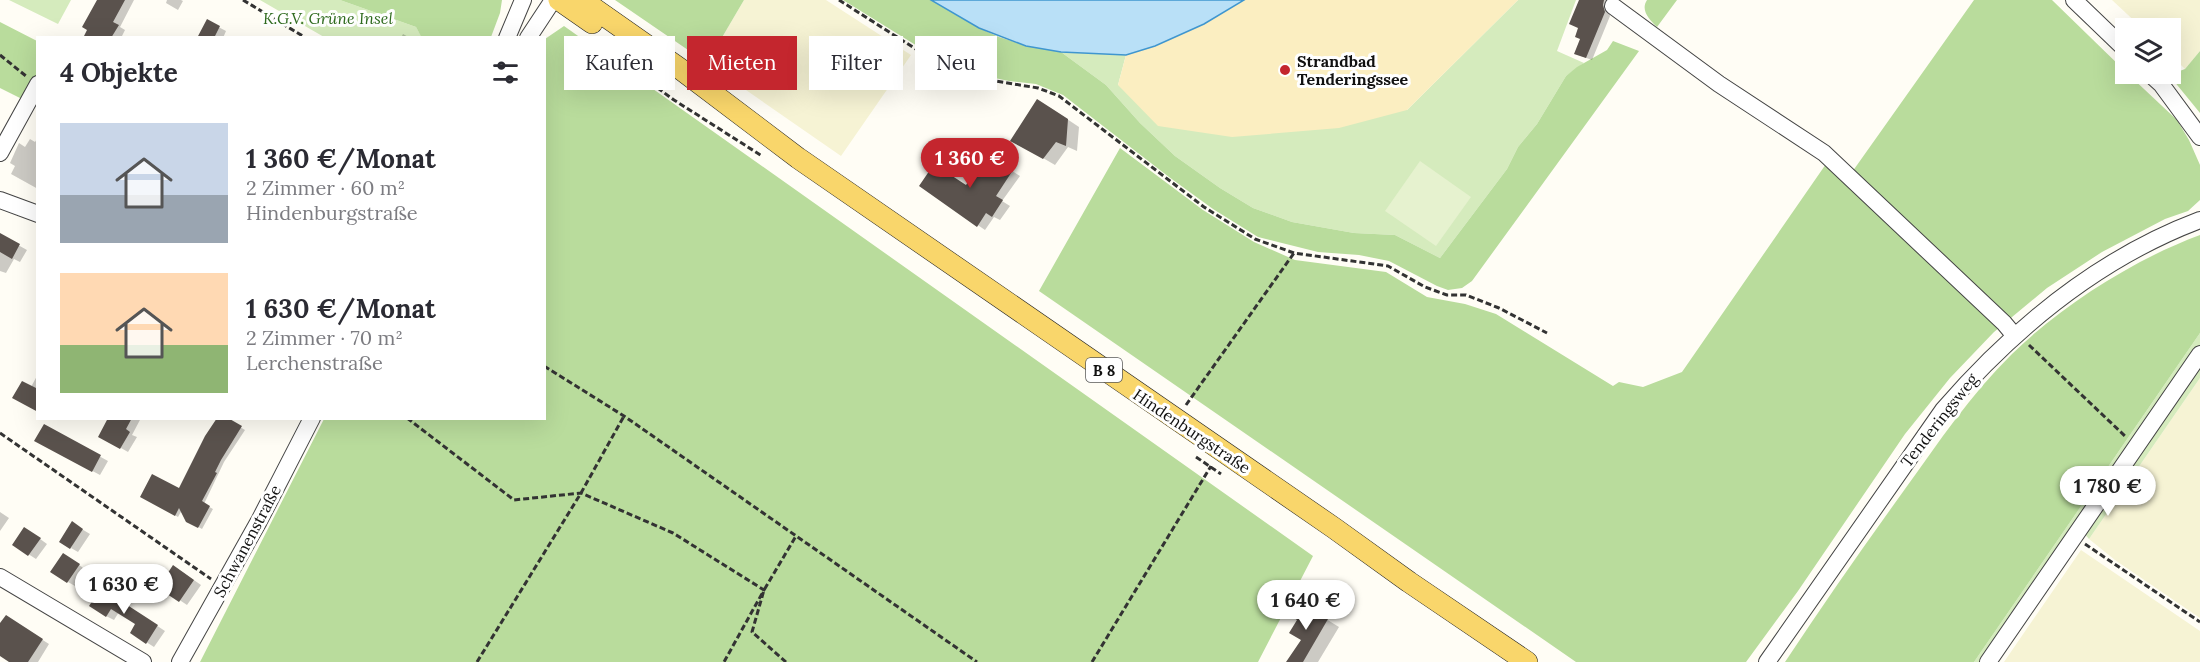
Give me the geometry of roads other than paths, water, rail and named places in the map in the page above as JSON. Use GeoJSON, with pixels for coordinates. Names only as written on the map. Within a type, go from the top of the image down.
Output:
{"type":"FeatureCollection","features":[{"type":"Feature","properties":{"kind":"main road","name":"Hindenburgstraße"},"geometry":{"type":"LineString","coordinates":[[559,0],[677,81],[798,158],[1527,662]]}},
{"type":"Feature","properties":{"kind":"main road","name":"Hindenburgstraße"},"geometry":{"type":"LineString","coordinates":[[582,0],[679,68],[798,158]]}},
{"type":"Feature","properties":{"kind":"street"},"geometry":{"type":"LineString","coordinates":[[508,36],[523,0]]}},
{"type":"Feature","properties":{"kind":"street"},"geometry":{"type":"LineString","coordinates":[[529,36],[553,0]]}},
{"type":"Feature","properties":{"kind":"street"},"geometry":{"type":"LineString","coordinates":[[2074,0],[2115,39]]}},
{"type":"Feature","properties":{"kind":"street"},"geometry":{"type":"LineString","coordinates":[[1613,6],[1719,84],[1824,153],[2014,335]]}},
{"type":"Feature","properties":{"kind":"street"},"geometry":{"type":"LineString","coordinates":[[2161,84],[2200,137]]}},
{"type":"Feature","properties":{"kind":"street"},"geometry":{"type":"LineString","coordinates":[[0,153],[36,86]]}},
{"type":"Feature","properties":{"kind":"street"},"geometry":{"type":"LineString","coordinates":[[0,200],[36,213]]}},
{"type":"Feature","properties":{"kind":"street","name":"Tenderingsweg"},"geometry":{"type":"LineString","coordinates":[[1767,662],[1943,410],[1973,375],[2014,335],[2115,261],[2165,233],[2200,220]]}},
{"type":"Feature","properties":{"kind":"street"},"geometry":{"type":"LineString","coordinates":[[1988,662],[2200,354]]}},
{"type":"Feature","properties":{"kind":"street","name":"Schwanenstraße"},"geometry":{"type":"LineString","coordinates":[[180,662],[311,420]]}},
{"type":"Feature","properties":{"kind":"street"},"geometry":{"type":"LineString","coordinates":[[0,577],[143,662]]}},
{"type":"Feature","properties":{"kind":"water"},"geometry":{"type":"Polygon","coordinates":[[[931,0],[1244,0],[1204,24],[1155,46],[1126,55],[1061,52],[1026,46],[979,28],[931,0]]]}},
{"type":"Feature","properties":{"kind":"place","name":"Strandbad Tenderingssee"},"geometry":{"type":"Point","coordinates":[1285,70]}},
{"type":"Feature","properties":{"kind":"park label","name":"K.G.V. Grüne Insel"},"geometry":{"type":"Point","coordinates":[328,18]}}]}
